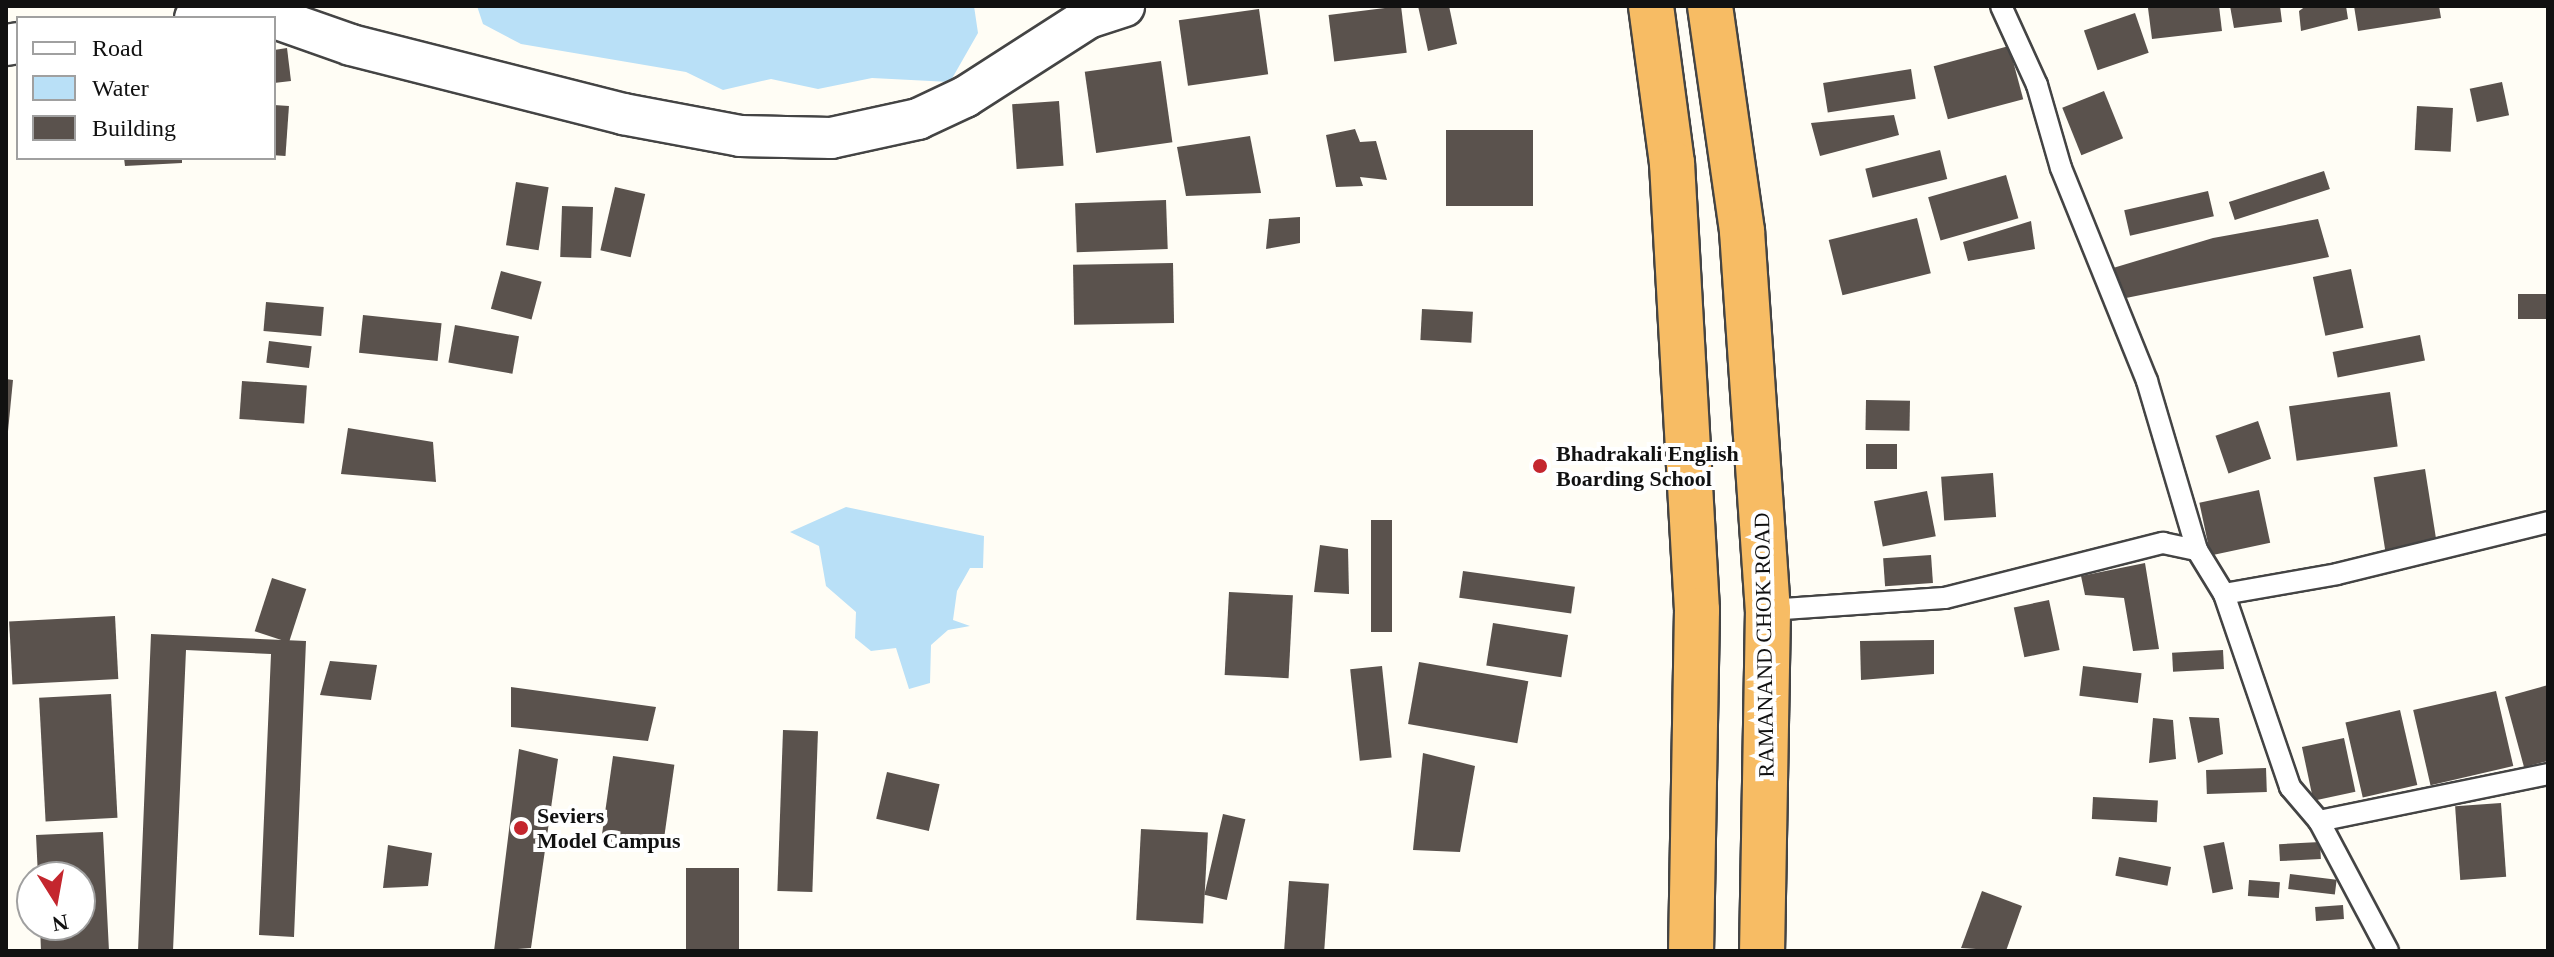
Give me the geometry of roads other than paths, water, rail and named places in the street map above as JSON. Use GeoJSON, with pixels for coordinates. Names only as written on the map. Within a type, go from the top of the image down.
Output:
{"type":"FeatureCollection","features":[{"type":"Feature","properties":{"kind":"highway"},"geometry":{"type":"LineString","coordinates":[[1651,6],[1672,163],[1697,610],[1691,951]]}},
{"type":"Feature","properties":{"kind":"highway","name":"RAMANAND CHOK ROAD"},"geometry":{"type":"LineString","coordinates":[[1710,6],[1742,231],[1768,610],[1762,951]]}},
{"type":"Feature","properties":{"kind":"street"},"geometry":{"type":"LineString","coordinates":[[276,19],[351,45],[623,114],[740,136],[831,138],[918,119],[965,97],[1088,18],[1124,6]]}},
{"type":"Feature","properties":{"kind":"street"},"geometry":{"type":"LineString","coordinates":[[242,16],[269,16]]}},
{"type":"Feature","properties":{"kind":"lane"},"geometry":{"type":"LineString","coordinates":[[2001,6],[2037,85],[2061,168],[2147,381],[2197,550],[2224,594],[2290,787],[2319,821],[2388,951]]}},
{"type":"Feature","properties":{"kind":"lane"},"geometry":{"type":"LineString","coordinates":[[2224,594],[2337,574],[2548,522]]}},
{"type":"Feature","properties":{"kind":"lane"},"geometry":{"type":"LineString","coordinates":[[1768,610],[1945,598],[2135,546],[2163,543],[2197,550]]}},
{"type":"Feature","properties":{"kind":"lane"},"geometry":{"type":"LineString","coordinates":[[2319,821],[2548,774]]}},
{"type":"Feature","properties":{"kind":"water"},"geometry":{"type":"Polygon","coordinates":[[[477,6],[974,6],[978,33],[950,82],[872,78],[818,89],[771,79],[723,90],[686,72],[521,44],[483,24],[477,6]]]}},
{"type":"Feature","properties":{"kind":"water"},"geometry":{"type":"Polygon","coordinates":[[[846,507],[984,536],[983,568],[970,568],[957,591],[953,620],[970,626],[948,630],[931,645],[930,683],[909,689],[896,648],[871,651],[855,638],[856,612],[826,586],[819,546],[790,532],[846,507]]]}},
{"type":"Feature","properties":{"kind":"place","name":"Bhadrakali English Boarding School"},"geometry":{"type":"Point","coordinates":[1540,466]}},
{"type":"Feature","properties":{"kind":"place","name":"Seviers Model Campus"},"geometry":{"type":"Point","coordinates":[521,828]}}]}
